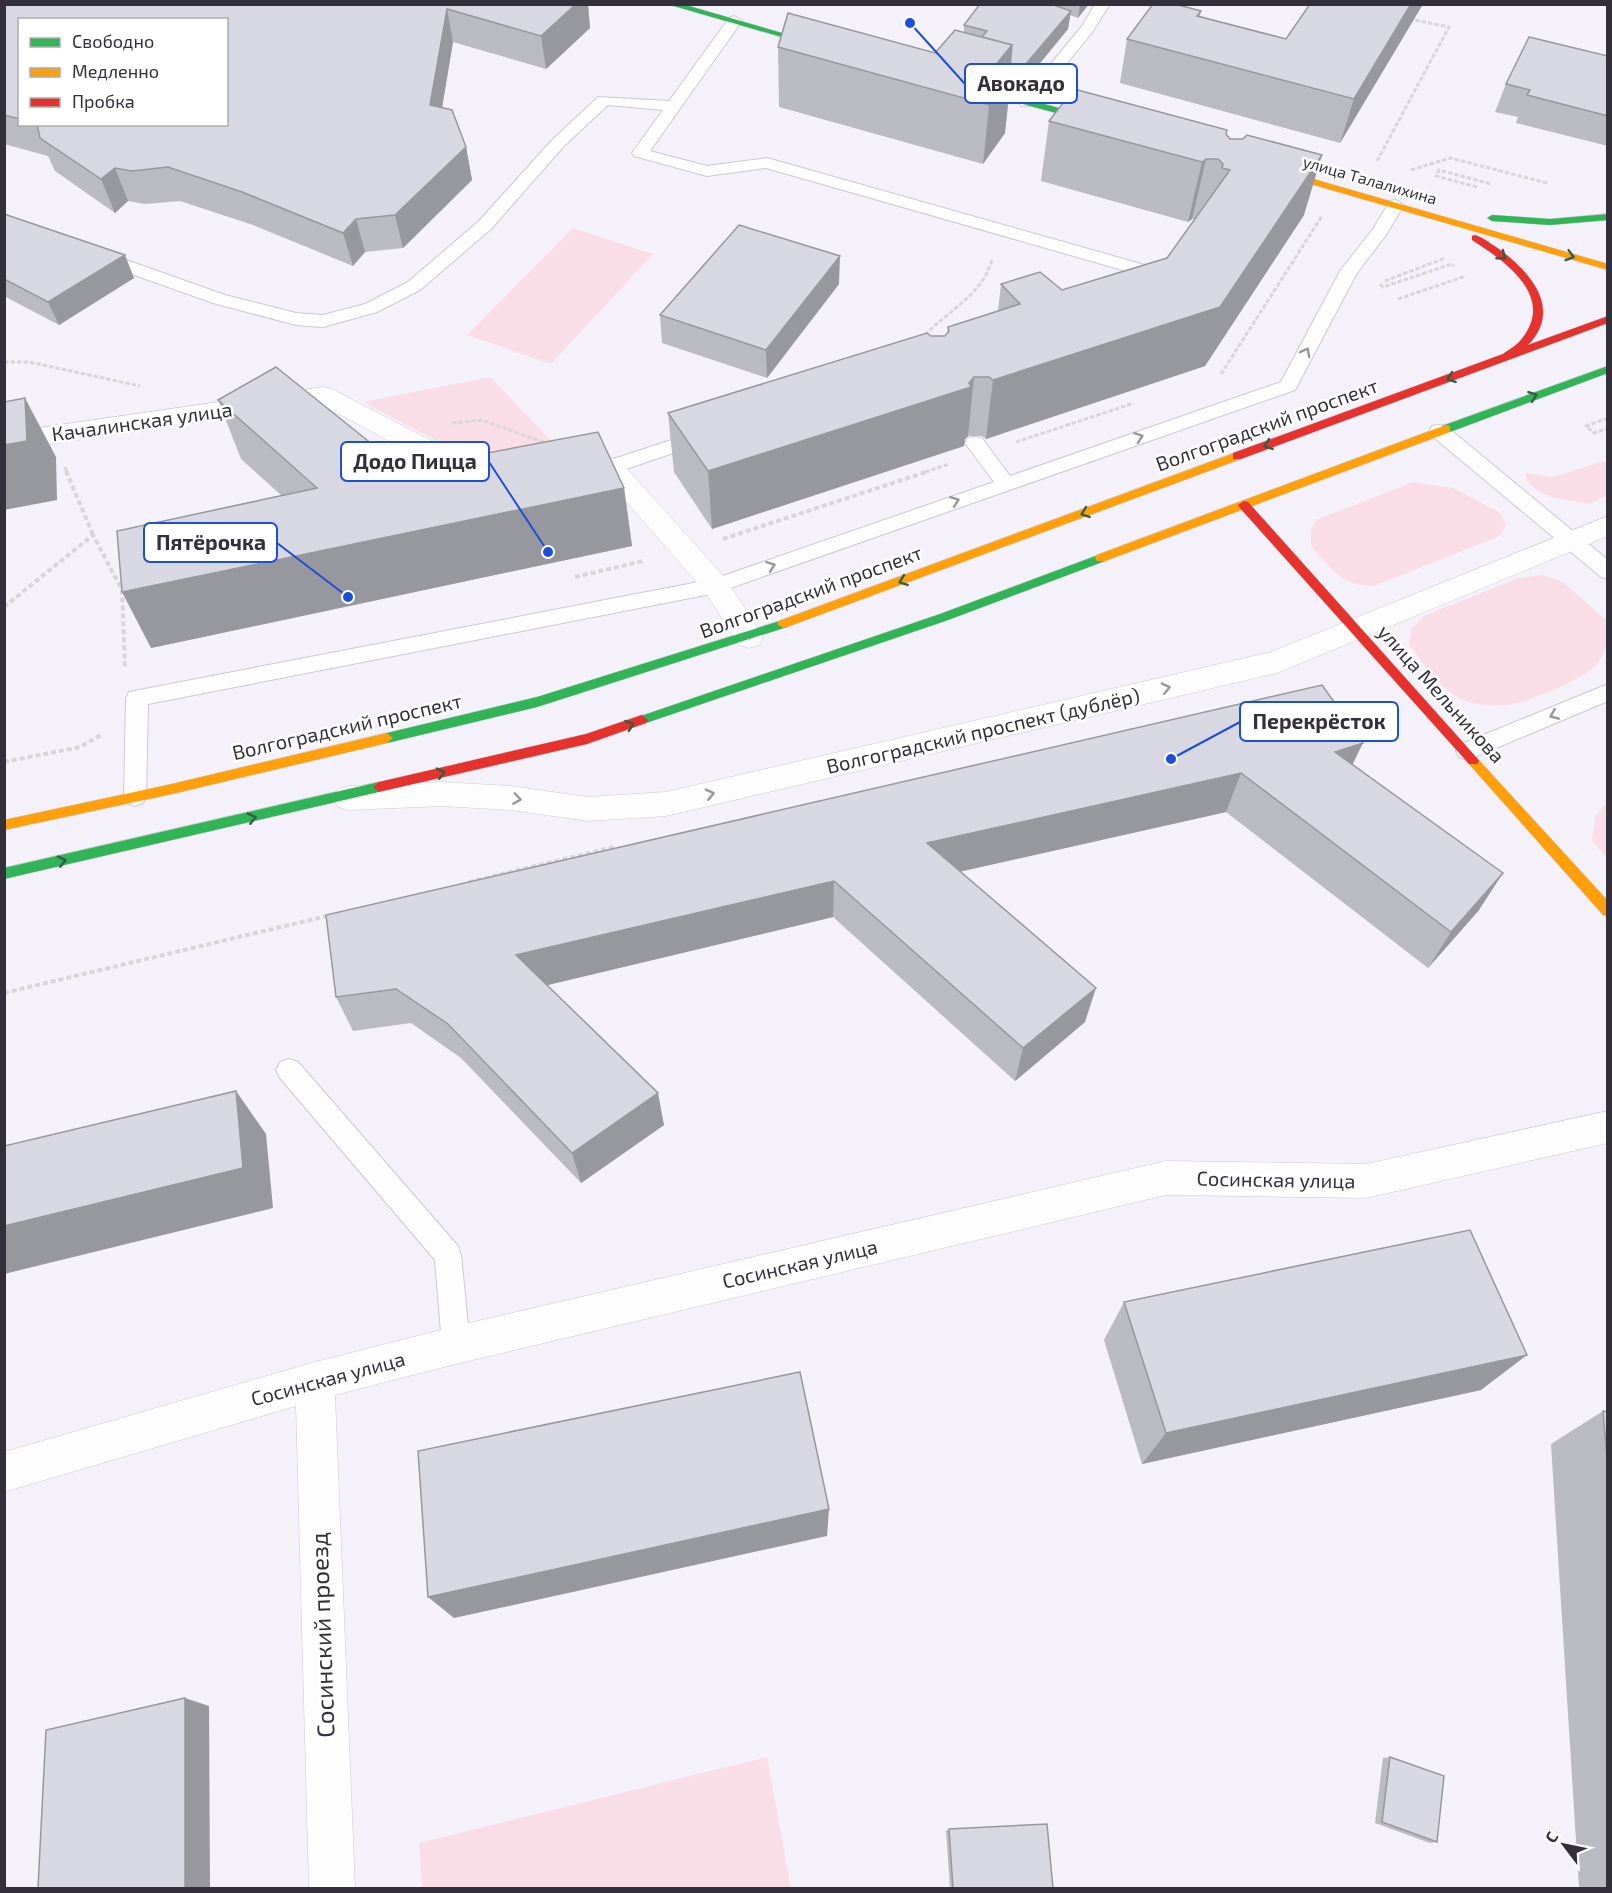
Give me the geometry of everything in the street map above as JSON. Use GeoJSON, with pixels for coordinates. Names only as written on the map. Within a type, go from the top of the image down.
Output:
{"type":"FeatureCollection","features":[{"type":"Feature","properties":{"kind":"main road"},"geometry":{"type":"LineString","coordinates":[[671,4],[833,49]]}},
{"type":"Feature","properties":{"kind":"main road"},"geometry":{"type":"LineString","coordinates":[[955,83],[1118,127]]}},
{"type":"Feature","properties":{"kind":"main road","name":"улица Талалихина"},"geometry":{"type":"LineString","coordinates":[[1255,165],[1608,267]]}},
{"type":"Feature","properties":{"kind":"main road"},"geometry":{"type":"LineString","coordinates":[[1405,208],[1534,222],[1608,217]]}},
{"type":"Feature","properties":{"kind":"main road"},"geometry":{"type":"LineString","coordinates":[[1434,216],[1492,248],[1517,267],[1532,286],[1539,304],[1538,320],[1528,338],[1506,357]]}},
{"type":"Feature","properties":{"kind":"main road","name":"Волгоградский проспект"},"geometry":{"type":"LineString","coordinates":[[4,825],[135,797],[537,702],[749,637],[1608,319]]}},
{"type":"Feature","properties":{"kind":"main road"},"geometry":{"type":"LineString","coordinates":[[4,874],[587,739],[944,617],[1608,369]]}},
{"type":"Feature","properties":{"kind":"main road","name":"улица Мельникова"},"geometry":{"type":"LineString","coordinates":[[1244,505],[1608,910]]}},
{"type":"Feature","properties":{"kind":"street","name":"Качалинская улица"},"geometry":{"type":"LineString","coordinates":[[4,442],[323,395],[495,485],[518,482]]}},
{"type":"Feature","properties":{"kind":"street"},"geometry":{"type":"LineString","coordinates":[[553,476],[611,467],[716,586],[749,637]]}},
{"type":"Feature","properties":{"kind":"street","name":"Волгоградский проспект (дублёр)"},"geometry":{"type":"LineString","coordinates":[[333,799],[442,794],[510,798],[588,809],[666,804],[1277,662],[1608,525]]}},
{"type":"Feature","properties":{"kind":"street","name":"Сосинская улица"},"geometry":{"type":"LineString","coordinates":[[4,1472],[315,1381],[456,1345],[1166,1178],[1366,1181],[1608,1127]]}},
{"type":"Feature","properties":{"kind":"street","name":"Сосинский проезд"},"geometry":{"type":"LineString","coordinates":[[315,1381],[332,1888]]}},
{"type":"Feature","properties":{"kind":"lane"},"geometry":{"type":"LineString","coordinates":[[1027,103],[1082,26],[1103,4]]}},
{"type":"Feature","properties":{"kind":"lane"},"geometry":{"type":"LineString","coordinates":[[734,21],[640,153],[707,171],[767,163],[1160,275]]}},
{"type":"Feature","properties":{"kind":"lane"},"geometry":{"type":"LineString","coordinates":[[84,252],[219,299],[296,320],[323,321],[371,308],[414,286],[485,225],[558,143],[604,100],[674,106]]}},
{"type":"Feature","properties":{"kind":"lane"},"geometry":{"type":"LineString","coordinates":[[135,797],[137,698],[716,586],[1287,386],[1349,271],[1380,231],[1405,208]]}},
{"type":"Feature","properties":{"kind":"lane"},"geometry":{"type":"LineString","coordinates":[[1126,287],[1160,275],[1173,259]]}},
{"type":"Feature","properties":{"kind":"lane"},"geometry":{"type":"LineString","coordinates":[[611,467],[715,431]]}},
{"type":"Feature","properties":{"kind":"lane"},"geometry":{"type":"LineString","coordinates":[[1439,431],[1608,572]]}},
{"type":"Feature","properties":{"kind":"lane"},"geometry":{"type":"LineString","coordinates":[[979,448],[1005,483]]}},
{"type":"Feature","properties":{"kind":"lane"},"geometry":{"type":"LineString","coordinates":[[1467,752],[1608,692]]}},
{"type":"Feature","properties":{"kind":"lane"},"geometry":{"type":"LineString","coordinates":[[289,1070],[448,1255],[456,1345]]}},
{"type":"Feature","properties":{"kind":"path"},"geometry":{"type":"LineString","coordinates":[[1377,161],[1449,27],[1404,17]]}},
{"type":"Feature","properties":{"kind":"path"},"geometry":{"type":"LineString","coordinates":[[1411,170],[1450,158],[1547,183]]}},
{"type":"Feature","properties":{"kind":"path"},"geometry":{"type":"LineString","coordinates":[[1212,377],[1223,373],[1322,216]]}},
{"type":"Feature","properties":{"kind":"path"},"geometry":{"type":"LineString","coordinates":[[921,340],[932,327],[969,296],[991,267],[992,255],[984,225]]}},
{"type":"Feature","properties":{"kind":"path"},"geometry":{"type":"LineString","coordinates":[[1398,299],[1466,276],[1452,264],[1383,287],[1379,283],[1447,259],[1437,253]]}},
{"type":"Feature","properties":{"kind":"path"},"geometry":{"type":"LineString","coordinates":[[4,362],[29,362],[143,387]]}},
{"type":"Feature","properties":{"kind":"path"},"geometry":{"type":"LineString","coordinates":[[569,578],[686,551],[979,448],[1143,400]]}},
{"type":"Feature","properties":{"kind":"path"},"geometry":{"type":"LineString","coordinates":[[1608,418],[1586,426],[1594,433],[1608,428]]}},
{"type":"Feature","properties":{"kind":"path"},"geometry":{"type":"LineString","coordinates":[[386,428],[482,420],[547,444]]}},
{"type":"Feature","properties":{"kind":"path"},"geometry":{"type":"LineString","coordinates":[[52,435],[93,535],[122,590],[125,669]]}},
{"type":"Feature","properties":{"kind":"path"},"geometry":{"type":"LineString","coordinates":[[4,607],[93,535]]}},
{"type":"Feature","properties":{"kind":"path"},"geometry":{"type":"LineString","coordinates":[[4,762],[80,747],[108,730]]}},
{"type":"Feature","properties":{"kind":"shaded area"},"geometry":{"type":"Polygon","coordinates":[[[573,228],[653,254],[551,364],[467,335],[573,228]]]}},
{"type":"Feature","properties":{"kind":"shaded area"},"geometry":{"type":"Polygon","coordinates":[[[490,377],[566,456],[496,472],[363,402],[490,377]]]}},
{"type":"Feature","properties":{"kind":"shaded area"},"geometry":{"type":"Polygon","coordinates":[[[1607,462],[1607,495],[1590,504],[1554,498],[1539,492],[1526,480],[1526,473],[1553,477],[1607,462]]]}},
{"type":"Feature","properties":{"kind":"shaded area"},"geometry":{"type":"Polygon","coordinates":[[[1413,482],[1453,488],[1499,512],[1506,525],[1500,536],[1374,586],[1345,580],[1331,569],[1311,546],[1311,530],[1316,520],[1413,482]]]}},
{"type":"Feature","properties":{"kind":"shaded area"},"geometry":{"type":"Polygon","coordinates":[[[1543,575],[1563,582],[1607,621],[1606,644],[1600,660],[1590,670],[1570,682],[1544,694],[1513,704],[1492,706],[1472,703],[1459,698],[1444,687],[1431,674],[1409,644],[1411,629],[1424,616],[1518,578],[1543,575]]]}},
{"type":"Feature","properties":{"kind":"shaded area"},"geometry":{"type":"Polygon","coordinates":[[[1607,802],[1607,858],[1592,841],[1595,817],[1607,802]]]}},
{"type":"Feature","properties":{"kind":"shaded area"},"geometry":{"type":"Polygon","coordinates":[[[767,1757],[791,1888],[422,1888],[419,1843],[767,1757]]]}},
{"type":"Feature","properties":{"kind":"building"},"geometry":{"type":"Polygon","coordinates":[[[4,4],[576,4],[541,36],[447,9],[430,105],[452,110],[466,147],[395,215],[356,219],[343,233],[242,192],[168,167],[132,171],[115,168],[101,179],[40,138],[37,126],[228,126],[228,18],[18,18],[18,118],[4,115],[4,4]]]}},
{"type":"Feature","properties":{"kind":"building"},"geometry":{"type":"Polygon","coordinates":[[[980,4],[1051,4],[1071,11],[1020,71],[1010,69],[1012,45],[982,37],[987,31],[964,25],[980,4]]]}},
{"type":"Feature","properties":{"kind":"building"},"geometry":{"type":"Polygon","coordinates":[[[1153,4],[1175,4],[1201,11],[1197,16],[1286,39],[1310,4],[1411,4],[1354,99],[1127,39],[1153,4]]]}},
{"type":"Feature","properties":{"kind":"building"},"geometry":{"type":"Polygon","coordinates":[[[788,13],[935,53],[955,30],[1012,45],[993,68],[1011,73],[989,105],[778,47],[788,13]]]}},
{"type":"Feature","properties":{"kind":"building"},"geometry":{"type":"Polygon","coordinates":[[[1529,37],[1608,56],[1608,116],[1527,95],[1530,90],[1506,84],[1529,37]]]}},
{"type":"Feature","properties":{"kind":"building"},"geometry":{"type":"Polygon","coordinates":[[[1074,89],[1227,130],[1226,134],[1230,139],[1243,139],[1247,135],[1322,155],[1220,307],[993,380],[989,377],[974,377],[969,383],[971,387],[708,471],[668,413],[927,333],[931,336],[945,336],[949,331],[948,327],[1020,304],[1001,284],[1040,272],[1062,290],[1167,258],[1230,170],[1222,168],[1223,164],[1218,159],[1206,159],[1202,162],[1049,121],[1074,89]]]}},
{"type":"Feature","properties":{"kind":"building"},"geometry":{"type":"Polygon","coordinates":[[[4,214],[125,255],[48,302],[4,279],[4,214]]]}},
{"type":"Feature","properties":{"kind":"building"},"geometry":{"type":"Polygon","coordinates":[[[739,225],[840,256],[766,350],[660,315],[739,225]]]}},
{"type":"Feature","properties":{"kind":"building"},"geometry":{"type":"Polygon","coordinates":[[[276,367],[403,469],[598,432],[624,488],[122,592],[117,531],[317,488],[218,400],[276,367]]]}},
{"type":"Feature","properties":{"kind":"building"},"geometry":{"type":"Polygon","coordinates":[[[25,398],[27,441],[4,445],[4,402],[25,398]]]}},
{"type":"Feature","properties":{"kind":"building"},"geometry":{"type":"Polygon","coordinates":[[[1322,685],[1363,743],[1335,752],[1503,873],[1451,932],[1241,773],[927,843],[1096,988],[1023,1048],[834,881],[516,955],[658,1093],[572,1153],[448,1024],[396,989],[336,997],[326,915],[1322,685]]]}},
{"type":"Feature","properties":{"kind":"building"},"geometry":{"type":"Polygon","coordinates":[[[236,1091],[243,1168],[4,1226],[4,1146],[236,1091]]]}},
{"type":"Feature","properties":{"kind":"building"},"geometry":{"type":"Polygon","coordinates":[[[1470,1230],[1527,1355],[1166,1433],[1124,1302],[1470,1230]]]}},
{"type":"Feature","properties":{"kind":"building"},"geometry":{"type":"Polygon","coordinates":[[[800,1372],[829,1509],[428,1597],[418,1451],[800,1372]]]}},
{"type":"Feature","properties":{"kind":"building"},"geometry":{"type":"Polygon","coordinates":[[[1603,1411],[1608,1412],[1608,1471],[1603,1411]]]}},
{"type":"Feature","properties":{"kind":"building"},"geometry":{"type":"Polygon","coordinates":[[[185,1698],[185,1888],[38,1888],[46,1730],[185,1698]]]}},
{"type":"Feature","properties":{"kind":"building"},"geometry":{"type":"Polygon","coordinates":[[[1390,1757],[1444,1776],[1437,1842],[1382,1822],[1390,1757]]]}},
{"type":"Feature","properties":{"kind":"building"},"geometry":{"type":"Polygon","coordinates":[[[1047,1824],[1053,1888],[953,1888],[949,1829],[1047,1824]]]}},
{"type":"Feature","properties":{"kind":"traffic: fast"},"geometry":{"type":"LineString","coordinates":[[671,4],[823,46]]}},
{"type":"Feature","properties":{"kind":"traffic: fast"},"geometry":{"type":"LineString","coordinates":[[965,86],[1101,122]]}},
{"type":"Feature","properties":{"kind":"traffic: fast"},"geometry":{"type":"LineString","coordinates":[[1492,218],[1550,222],[1608,217]]}},
{"type":"Feature","properties":{"kind":"traffic: fast"},"geometry":{"type":"LineString","coordinates":[[1446,429],[1608,369]]}},
{"type":"Feature","properties":{"kind":"traffic: fast"},"geometry":{"type":"LineString","coordinates":[[642,720],[944,617],[1101,558]]}},
{"type":"Feature","properties":{"kind":"traffic: fast"},"geometry":{"type":"LineString","coordinates":[[387,738],[537,702],[783,624]]}},
{"type":"Feature","properties":{"kind":"traffic: fast"},"geometry":{"type":"LineString","coordinates":[[4,874],[379,787]]}},
{"type":"Feature","properties":{"kind":"traffic: slow"},"geometry":{"type":"LineString","coordinates":[[1272,170],[1608,267]]}},
{"type":"Feature","properties":{"kind":"traffic: slow"},"geometry":{"type":"LineString","coordinates":[[1101,558],[1446,429]]}},
{"type":"Feature","properties":{"kind":"traffic: slow"},"geometry":{"type":"LineString","coordinates":[[783,624],[1237,456]]}},
{"type":"Feature","properties":{"kind":"traffic: slow"},"geometry":{"type":"LineString","coordinates":[[4,825],[172,789],[387,738]]}},
{"type":"Feature","properties":{"kind":"traffic: slow"},"geometry":{"type":"LineString","coordinates":[[1473,761],[1608,911]]}},
{"type":"Feature","properties":{"kind":"traffic: jam"},"geometry":{"type":"LineString","coordinates":[[1475,238],[1502,256],[1527,280],[1535,293],[1539,308],[1537,323],[1528,339],[1506,357]]}},
{"type":"Feature","properties":{"kind":"traffic: jam"},"geometry":{"type":"LineString","coordinates":[[1237,456],[1608,319]]}},
{"type":"Feature","properties":{"kind":"traffic: jam"},"geometry":{"type":"LineString","coordinates":[[1244,505],[1473,761]]}},
{"type":"Feature","properties":{"kind":"traffic: jam"},"geometry":{"type":"LineString","coordinates":[[379,787],[587,739],[642,720]]}},
{"type":"Feature","properties":{"kind":"place","name":"Авокадо"},"geometry":{"type":"Point","coordinates":[910,23]}},
{"type":"Feature","properties":{"kind":"place","name":"Додо Пицца"},"geometry":{"type":"Point","coordinates":[548,552]}},
{"type":"Feature","properties":{"kind":"place","name":"Пятёрочка"},"geometry":{"type":"Point","coordinates":[348,597]}},
{"type":"Feature","properties":{"kind":"place","name":"Перекрёсток"},"geometry":{"type":"Point","coordinates":[1171,759]}}]}
